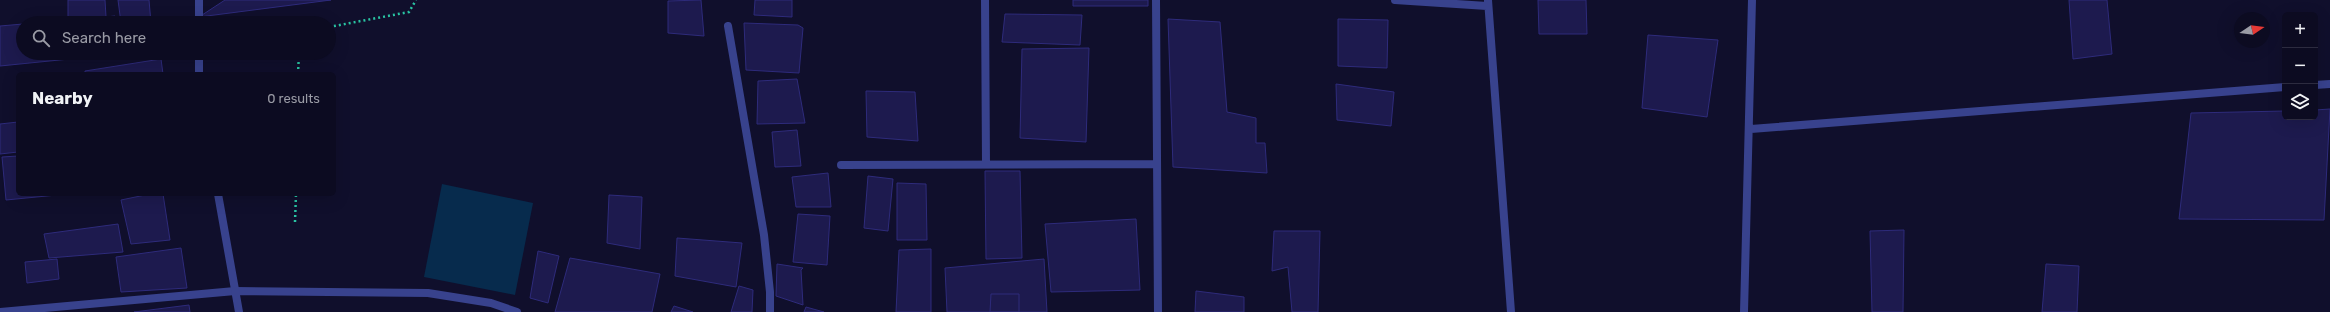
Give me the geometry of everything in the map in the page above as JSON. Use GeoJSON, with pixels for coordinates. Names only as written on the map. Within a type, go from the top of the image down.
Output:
{"type":"FeatureCollection","features":[{"type":"Feature","properties":{"kind":"street"},"geometry":{"type":"LineString","coordinates":[[199,0],[199,16]]}},
{"type":"Feature","properties":{"kind":"street"},"geometry":{"type":"LineString","coordinates":[[985,0],[986,164]]}},
{"type":"Feature","properties":{"kind":"street"},"geometry":{"type":"LineString","coordinates":[[1156,0],[1158,312]]}},
{"type":"Feature","properties":{"kind":"street"},"geometry":{"type":"LineString","coordinates":[[1395,0],[1488,3],[1511,312]]}},
{"type":"Feature","properties":{"kind":"street"},"geometry":{"type":"LineString","coordinates":[[1744,312],[1751,129],[1752,0]]}},
{"type":"Feature","properties":{"kind":"street"},"geometry":{"type":"LineString","coordinates":[[728,26],[764,235],[770,292],[770,312]]}},
{"type":"Feature","properties":{"kind":"street"},"geometry":{"type":"LineString","coordinates":[[199,60],[199,72]]}},
{"type":"Feature","properties":{"kind":"street"},"geometry":{"type":"LineString","coordinates":[[2318,85],[2330,84]]}},
{"type":"Feature","properties":{"kind":"street"},"geometry":{"type":"LineString","coordinates":[[1751,129],[2282,87]]}},
{"type":"Feature","properties":{"kind":"street"},"geometry":{"type":"LineString","coordinates":[[840,165],[1157,164]]}},
{"type":"Feature","properties":{"kind":"street"},"geometry":{"type":"LineString","coordinates":[[218,196],[239,312]]}},
{"type":"Feature","properties":{"kind":"street"},"geometry":{"type":"LineString","coordinates":[[0,312],[235,291],[428,293],[491,303],[517,312]]}},
{"type":"Feature","properties":{"kind":"path"},"geometry":{"type":"LineString","coordinates":[[336,26],[409,12],[416,0]]}},
{"type":"Feature","properties":{"kind":"path"},"geometry":{"type":"LineString","coordinates":[[298,72],[299,60]]}},
{"type":"Feature","properties":{"kind":"path"},"geometry":{"type":"LineString","coordinates":[[295,222],[296,196]]}},
{"type":"Feature","properties":{"kind":"water"},"geometry":{"type":"Polygon","coordinates":[[[442,184],[533,203],[515,295],[424,277],[442,184]]]}},
{"type":"Feature","properties":{"kind":"building"},"geometry":{"type":"Polygon","coordinates":[[[68,0],[105,0],[106,16],[68,16],[68,0]]]}},
{"type":"Feature","properties":{"kind":"building"},"geometry":{"type":"Polygon","coordinates":[[[118,0],[149,0],[150,16],[120,16],[118,0]]]}},
{"type":"Feature","properties":{"kind":"building"},"geometry":{"type":"Polygon","coordinates":[[[225,0],[331,0],[207,16],[201,16],[225,0]]]}},
{"type":"Feature","properties":{"kind":"building"},"geometry":{"type":"Polygon","coordinates":[[[701,0],[704,36],[668,33],[668,1],[701,0]]]}},
{"type":"Feature","properties":{"kind":"building"},"geometry":{"type":"Polygon","coordinates":[[[755,0],[792,0],[792,17],[754,15],[755,0]]]}},
{"type":"Feature","properties":{"kind":"building"},"geometry":{"type":"Polygon","coordinates":[[[1073,0],[1148,0],[1148,6],[1073,6],[1073,0]]]}},
{"type":"Feature","properties":{"kind":"building"},"geometry":{"type":"Polygon","coordinates":[[[1538,0],[1586,0],[1587,34],[1539,34],[1538,0]]]}},
{"type":"Feature","properties":{"kind":"building"},"geometry":{"type":"Polygon","coordinates":[[[2069,0],[2107,0],[2112,54],[2073,59],[2069,0]]]}},
{"type":"Feature","properties":{"kind":"building"},"geometry":{"type":"Polygon","coordinates":[[[1005,14],[1082,15],[1080,45],[1002,42],[1005,14]]]}},
{"type":"Feature","properties":{"kind":"building"},"geometry":{"type":"Polygon","coordinates":[[[1168,19],[1220,22],[1227,112],[1256,118],[1256,143],[1265,143],[1267,173],[1173,167],[1168,19]]]}},
{"type":"Feature","properties":{"kind":"building"},"geometry":{"type":"Polygon","coordinates":[[[1338,19],[1388,20],[1387,68],[1338,66],[1338,19]]]}},
{"type":"Feature","properties":{"kind":"building"},"geometry":{"type":"Polygon","coordinates":[[[744,23],[798,25],[803,28],[799,73],[746,70],[744,23]]]}},
{"type":"Feature","properties":{"kind":"building"},"geometry":{"type":"Polygon","coordinates":[[[16,25],[16,60],[60,60],[0,66],[0,26],[16,25]]]}},
{"type":"Feature","properties":{"kind":"building"},"geometry":{"type":"Polygon","coordinates":[[[1648,35],[1718,40],[1707,117],[1642,108],[1648,35]]]}},
{"type":"Feature","properties":{"kind":"building"},"geometry":{"type":"Polygon","coordinates":[[[1089,48],[1086,142],[1020,138],[1022,49],[1089,48]]]}},
{"type":"Feature","properties":{"kind":"building"},"geometry":{"type":"Polygon","coordinates":[[[161,60],[163,72],[85,72],[161,60]]]}},
{"type":"Feature","properties":{"kind":"building"},"geometry":{"type":"Polygon","coordinates":[[[797,79],[805,123],[757,124],[758,81],[797,79]]]}},
{"type":"Feature","properties":{"kind":"building"},"geometry":{"type":"Polygon","coordinates":[[[1336,84],[1394,92],[1391,126],[1337,120],[1336,84]]]}},
{"type":"Feature","properties":{"kind":"building"},"geometry":{"type":"Polygon","coordinates":[[[866,91],[915,92],[918,141],[867,137],[866,91]]]}},
{"type":"Feature","properties":{"kind":"building"},"geometry":{"type":"Polygon","coordinates":[[[2330,109],[2324,220],[2179,219],[2191,113],[2282,111],[2282,120],[2318,120],[2318,110],[2330,109]]]}},
{"type":"Feature","properties":{"kind":"building"},"geometry":{"type":"Polygon","coordinates":[[[16,122],[16,152],[0,154],[0,124],[16,122]]]}},
{"type":"Feature","properties":{"kind":"building"},"geometry":{"type":"Polygon","coordinates":[[[797,130],[801,166],[775,167],[772,132],[797,130]]]}},
{"type":"Feature","properties":{"kind":"building"},"geometry":{"type":"Polygon","coordinates":[[[16,156],[16,196],[47,196],[6,200],[2,157],[16,156]]]}},
{"type":"Feature","properties":{"kind":"building"},"geometry":{"type":"Polygon","coordinates":[[[985,171],[1020,171],[1022,258],[986,259],[985,171]]]}},
{"type":"Feature","properties":{"kind":"building"},"geometry":{"type":"Polygon","coordinates":[[[828,173],[831,207],[796,207],[792,177],[828,173]]]}},
{"type":"Feature","properties":{"kind":"building"},"geometry":{"type":"Polygon","coordinates":[[[868,176],[893,179],[888,231],[864,228],[868,176]]]}},
{"type":"Feature","properties":{"kind":"building"},"geometry":{"type":"Polygon","coordinates":[[[897,183],[926,184],[927,240],[897,240],[897,183]]]}},
{"type":"Feature","properties":{"kind":"building"},"geometry":{"type":"Polygon","coordinates":[[[609,195],[642,197],[640,249],[607,243],[609,195]]]}},
{"type":"Feature","properties":{"kind":"building"},"geometry":{"type":"Polygon","coordinates":[[[140,196],[163,196],[170,240],[131,244],[121,200],[140,196]]]}},
{"type":"Feature","properties":{"kind":"building"},"geometry":{"type":"Polygon","coordinates":[[[798,214],[830,216],[827,265],[793,262],[798,214]]]}},
{"type":"Feature","properties":{"kind":"building"},"geometry":{"type":"Polygon","coordinates":[[[1136,219],[1140,290],[1051,292],[1045,224],[1136,219]]]}},
{"type":"Feature","properties":{"kind":"building"},"geometry":{"type":"Polygon","coordinates":[[[118,224],[123,252],[49,258],[44,234],[118,224]]]}},
{"type":"Feature","properties":{"kind":"building"},"geometry":{"type":"Polygon","coordinates":[[[1904,230],[1903,312],[1872,312],[1870,231],[1904,230]]]}},
{"type":"Feature","properties":{"kind":"building"},"geometry":{"type":"Polygon","coordinates":[[[1274,231],[1320,231],[1318,312],[1292,312],[1288,267],[1272,271],[1274,231]]]}},
{"type":"Feature","properties":{"kind":"building"},"geometry":{"type":"Polygon","coordinates":[[[677,238],[742,243],[736,287],[675,276],[677,238]]]}},
{"type":"Feature","properties":{"kind":"building"},"geometry":{"type":"Polygon","coordinates":[[[181,248],[187,288],[121,292],[116,257],[181,248]]]}},
{"type":"Feature","properties":{"kind":"building"},"geometry":{"type":"Polygon","coordinates":[[[931,249],[931,312],[896,312],[899,250],[931,249]]]}},
{"type":"Feature","properties":{"kind":"building"},"geometry":{"type":"Polygon","coordinates":[[[538,251],[559,256],[548,303],[530,298],[538,251]]]}},
{"type":"Feature","properties":{"kind":"building"},"geometry":{"type":"Polygon","coordinates":[[[570,258],[660,274],[652,312],[555,312],[570,258]]]}},
{"type":"Feature","properties":{"kind":"building"},"geometry":{"type":"Polygon","coordinates":[[[57,259],[59,279],[27,283],[25,262],[57,259]]]}},
{"type":"Feature","properties":{"kind":"building"},"geometry":{"type":"Polygon","coordinates":[[[1044,259],[1047,312],[947,312],[945,268],[1044,259]]]}},
{"type":"Feature","properties":{"kind":"building"},"geometry":{"type":"Polygon","coordinates":[[[777,264],[803,268],[801,270],[803,305],[776,296],[777,264]]]}},
{"type":"Feature","properties":{"kind":"building"},"geometry":{"type":"Polygon","coordinates":[[[2046,264],[2079,266],[2077,312],[2042,312],[2046,264]]]}},
{"type":"Feature","properties":{"kind":"building"},"geometry":{"type":"Polygon","coordinates":[[[739,286],[753,290],[752,312],[731,312],[739,286]]]}},
{"type":"Feature","properties":{"kind":"building"},"geometry":{"type":"Polygon","coordinates":[[[1196,291],[1244,297],[1244,312],[1195,312],[1196,291]]]}},
{"type":"Feature","properties":{"kind":"building"},"geometry":{"type":"Polygon","coordinates":[[[991,294],[1019,294],[1019,312],[990,312],[991,294]]]}},
{"type":"Feature","properties":{"kind":"building"},"geometry":{"type":"Polygon","coordinates":[[[189,305],[190,312],[134,312],[189,305]]]}},
{"type":"Feature","properties":{"kind":"building"},"geometry":{"type":"Polygon","coordinates":[[[674,306],[693,312],[671,312],[674,306]]]}},
{"type":"Feature","properties":{"kind":"building"},"geometry":{"type":"Polygon","coordinates":[[[806,307],[824,312],[804,312],[806,307]]]}}]}
